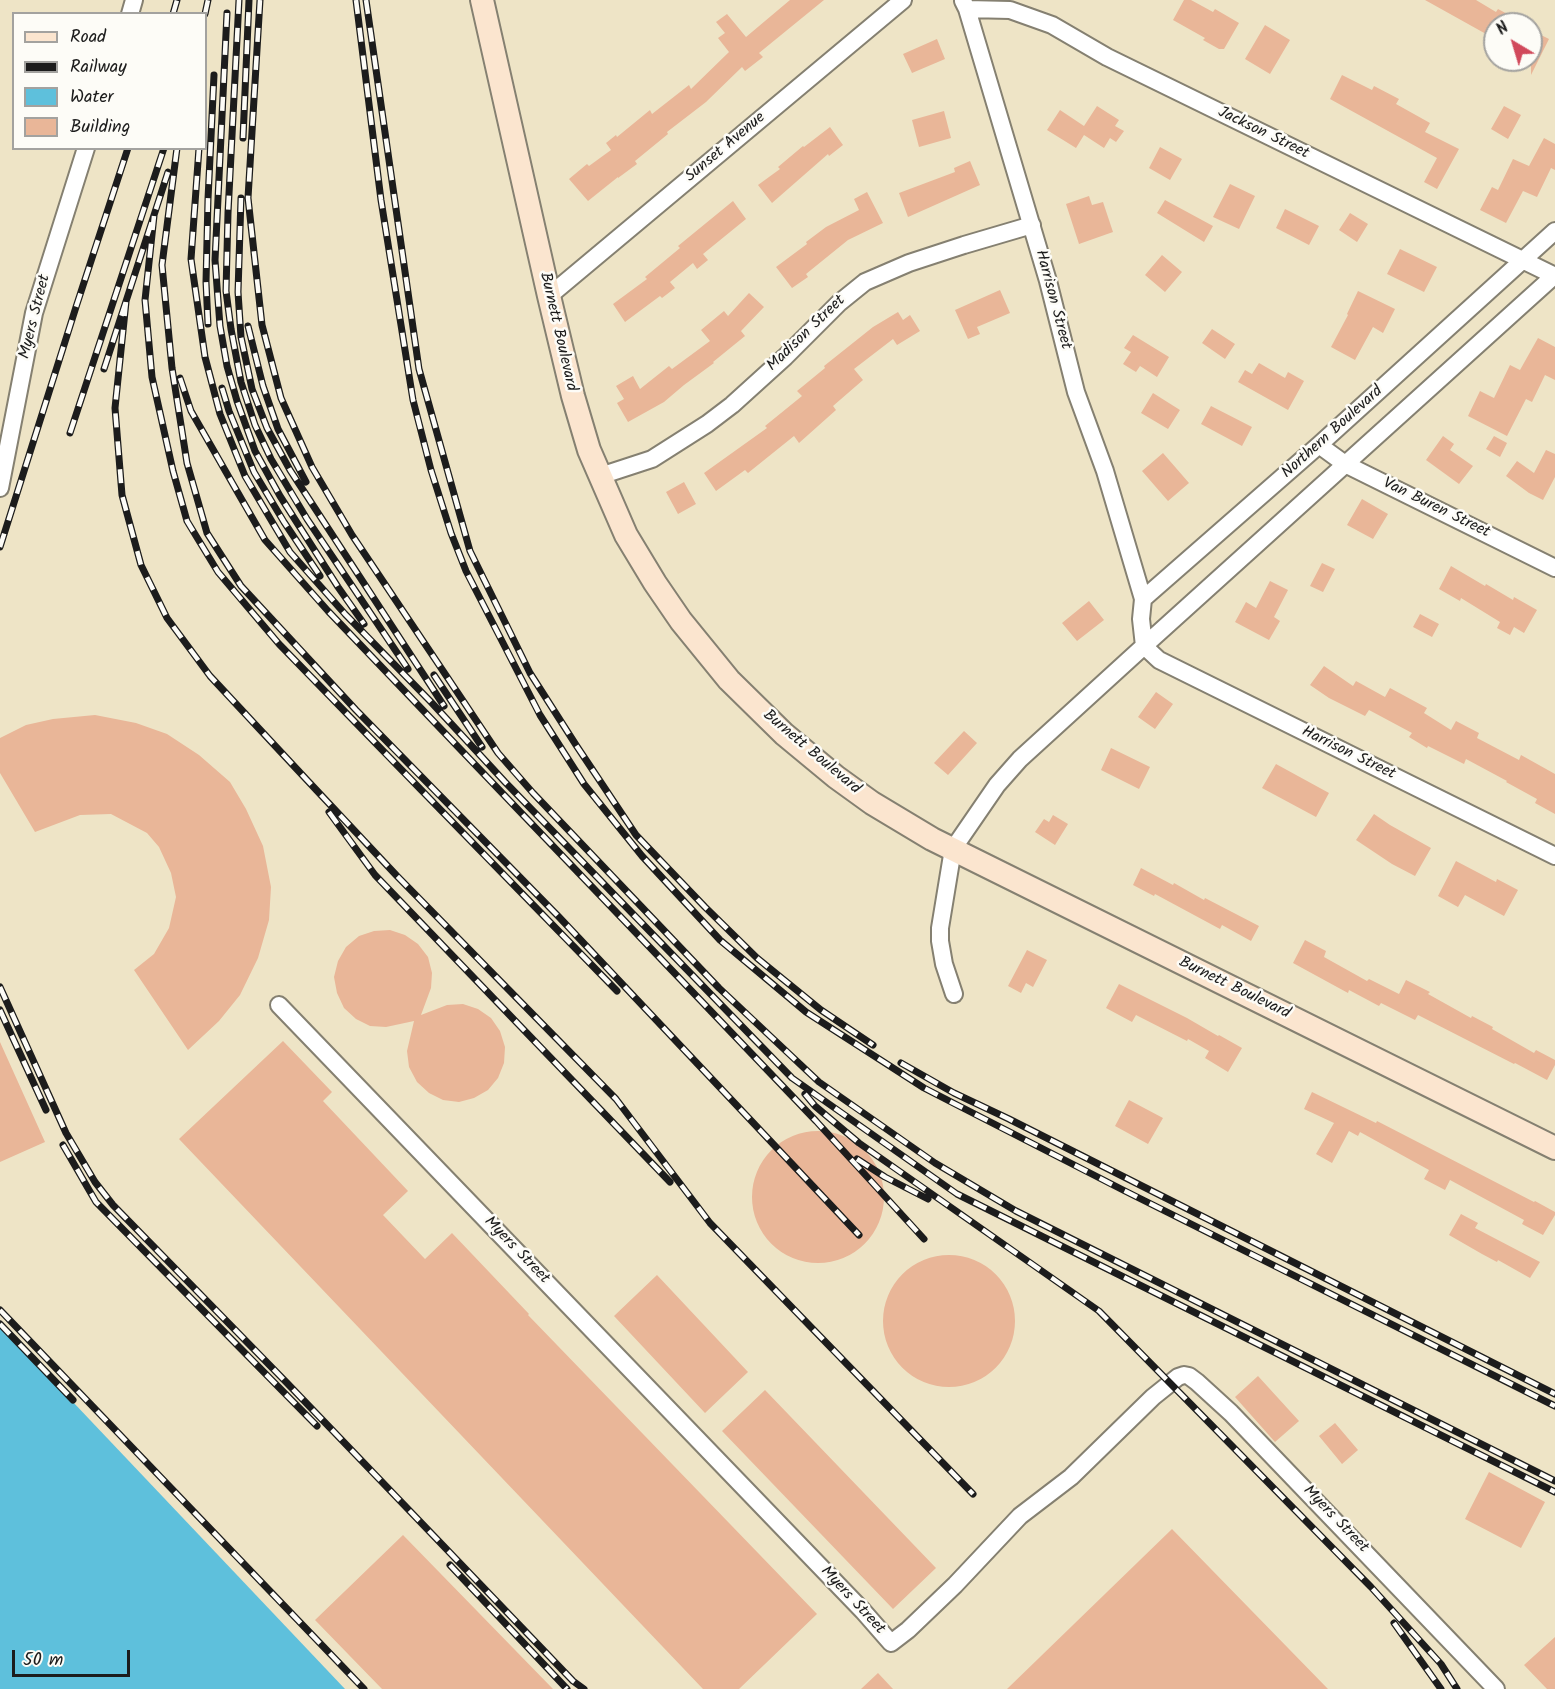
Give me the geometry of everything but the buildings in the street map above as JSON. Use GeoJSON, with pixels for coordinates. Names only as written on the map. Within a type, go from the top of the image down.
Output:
{"type":"FeatureCollection","features":[{"type":"Feature","properties":{"kind":"main road","name":"Burnett Boulevard"},"geometry":{"type":"LineString","coordinates":[[482,0],[549,296],[573,396],[589,450],[626,535],[655,583],[681,621],[729,680],[784,734],[836,777],[901,821],[1555,1148]]}},
{"type":"Feature","properties":{"kind":"street","name":"Sunset Avenue"},"geometry":{"type":"LineString","coordinates":[[549,296],[903,0]]}},
{"type":"Feature","properties":{"kind":"street","name":"Harrison Street"},"geometry":{"type":"LineString","coordinates":[[965,4],[1032,225],[1076,392],[1105,471],[1143,599]]}},
{"type":"Feature","properties":{"kind":"street","name":"Jackson Street"},"geometry":{"type":"LineString","coordinates":[[965,4],[1010,10],[1052,25],[1107,57],[1555,276]]}},
{"type":"Feature","properties":{"kind":"street","name":"Myers Street"},"geometry":{"type":"LineString","coordinates":[[0,488],[34,313],[85,150]]}},
{"type":"Feature","properties":{"kind":"street","name":"Madison Street"},"geometry":{"type":"LineString","coordinates":[[600,476],[652,459],[707,424],[732,405],[839,303],[866,282],[920,259],[1032,225]]}},
{"type":"Feature","properties":{"kind":"street","name":"Northern Boulevard"},"geometry":{"type":"LineString","coordinates":[[1143,599],[1319,445],[1555,231]]}},
{"type":"Feature","properties":{"kind":"street","name":"Northern Boulevard"},"geometry":{"type":"LineString","coordinates":[[953,849],[997,785],[1020,759],[1555,276]]}},
{"type":"Feature","properties":{"kind":"street","name":"Van Buren Street"},"geometry":{"type":"LineString","coordinates":[[1319,445],[1345,464],[1555,568]]}},
{"type":"Feature","properties":{"kind":"street"},"geometry":{"type":"LineString","coordinates":[[1143,599],[1141,619],[1144,646]]}},
{"type":"Feature","properties":{"kind":"street","name":"Harrison Street"},"geometry":{"type":"LineString","coordinates":[[1144,646],[1159,660],[1555,856]]}},
{"type":"Feature","properties":{"kind":"street"},"geometry":{"type":"LineString","coordinates":[[953,849],[940,934],[944,964],[954,994]]}},
{"type":"Feature","properties":{"kind":"street","name":"Myers Street"},"geometry":{"type":"LineString","coordinates":[[279,1005],[863,1611],[891,1643],[955,1585],[1020,1516],[1071,1476],[1153,1397],[1178,1377],[1184,1375],[1197,1382],[1231,1413],[1496,1689]]}},
{"type":"Feature","properties":{"kind":"water"},"geometry":{"type":"Polygon","coordinates":[[[0,1325],[345,1689],[0,1689],[0,1325]]]}},
{"type":"Feature","properties":{"kind":"railway"},"geometry":{"type":"LineString","coordinates":[[174,12],[177,0]]}},
{"type":"Feature","properties":{"kind":"railway"},"geometry":{"type":"LineString","coordinates":[[205,12],[208,0]]}},
{"type":"Feature","properties":{"kind":"railway"},"geometry":{"type":"LineString","coordinates":[[239,0],[226,291],[241,382],[255,425],[271,459],[307,519],[408,669]]}},
{"type":"Feature","properties":{"kind":"railway"},"geometry":{"type":"LineString","coordinates":[[243,138],[249,0]]}},
{"type":"Feature","properties":{"kind":"railway"},"geometry":{"type":"LineString","coordinates":[[260,0],[248,198],[262,325],[281,398],[312,467],[352,535],[498,753],[533,793],[719,988],[819,1082],[935,1163],[1016,1211],[1555,1481]]}},
{"type":"Feature","properties":{"kind":"railway"},"geometry":{"type":"LineString","coordinates":[[356,0],[381,200],[413,400],[431,470],[451,533],[466,571],[540,715],[584,784],[642,856],[720,940],[806,1012],[924,1088],[1555,1406]]}},
{"type":"Feature","properties":{"kind":"railway"},"geometry":{"type":"LineString","coordinates":[[366,0],[419,369],[470,551],[530,673],[636,835],[757,958],[821,1010],[873,1045]]}},
{"type":"Feature","properties":{"kind":"railway"},"geometry":{"type":"LineString","coordinates":[[227,13],[215,260],[220,326],[227,366],[255,451],[280,496],[364,624]]}},
{"type":"Feature","properties":{"kind":"railway"},"geometry":{"type":"LineString","coordinates":[[208,324],[206,282],[214,75]]}},
{"type":"Feature","properties":{"kind":"railway"},"geometry":{"type":"LineString","coordinates":[[0,547],[127,150]]}},
{"type":"Feature","properties":{"kind":"railway"},"geometry":{"type":"LineString","coordinates":[[70,433],[163,150]]}},
{"type":"Feature","properties":{"kind":"railway"},"geometry":{"type":"LineString","coordinates":[[177,150],[162,265],[172,368],[187,463],[207,533],[241,586],[356,710],[559,917],[859,1235]]}},
{"type":"Feature","properties":{"kind":"railway"},"geometry":{"type":"LineString","coordinates":[[199,150],[191,259],[205,357],[220,414],[245,476],[290,552],[345,614],[505,782],[792,1078],[957,1194],[1555,1492]]}},
{"type":"Feature","properties":{"kind":"railway"},"geometry":{"type":"LineString","coordinates":[[104,369],[168,172]]}},
{"type":"Feature","properties":{"kind":"railway"},"geometry":{"type":"LineString","coordinates":[[241,198],[238,292],[241,337],[252,389],[267,428],[290,470],[444,706]]}},
{"type":"Feature","properties":{"kind":"railway"},"geometry":{"type":"LineString","coordinates":[[154,216],[145,300],[152,377],[187,521],[218,572],[279,644],[617,991]]}},
{"type":"Feature","properties":{"kind":"railway"},"geometry":{"type":"LineString","coordinates":[[126,302],[115,408],[122,495],[141,565],[167,618],[210,676],[306,779],[397,876],[616,1099],[710,1223],[973,1494]]}},
{"type":"Feature","properties":{"kind":"railway"},"geometry":{"type":"LineString","coordinates":[[248,326],[263,386],[278,429],[306,482]]}},
{"type":"Feature","properties":{"kind":"railway"},"geometry":{"type":"LineString","coordinates":[[180,378],[191,411],[265,540],[328,611],[816,1121],[924,1239]]}},
{"type":"Feature","properties":{"kind":"railway"},"geometry":{"type":"LineString","coordinates":[[222,388],[254,472],[320,576]]}},
{"type":"Feature","properties":{"kind":"railway"},"geometry":{"type":"LineString","coordinates":[[434,675],[482,747]]}},
{"type":"Feature","properties":{"kind":"railway"},"geometry":{"type":"LineString","coordinates":[[329,812],[375,875],[670,1182]]}},
{"type":"Feature","properties":{"kind":"railway"},"geometry":{"type":"LineString","coordinates":[[0,987],[66,1133],[95,1182],[113,1205],[573,1681],[584,1689]]}},
{"type":"Feature","properties":{"kind":"railway"},"geometry":{"type":"LineString","coordinates":[[0,1010],[46,1110]]}},
{"type":"Feature","properties":{"kind":"railway"},"geometry":{"type":"LineString","coordinates":[[901,1063],[954,1093],[1555,1394]]}},
{"type":"Feature","properties":{"kind":"railway"},"geometry":{"type":"LineString","coordinates":[[805,1094],[815,1106],[859,1143],[1099,1311],[1371,1587],[1441,1664],[1457,1689]]}},
{"type":"Feature","properties":{"kind":"railway"},"geometry":{"type":"LineString","coordinates":[[63,1145],[96,1202],[317,1426]]}},
{"type":"Feature","properties":{"kind":"railway"},"geometry":{"type":"LineString","coordinates":[[857,1159],[885,1177],[928,1199]]}},
{"type":"Feature","properties":{"kind":"railway"},"geometry":{"type":"LineString","coordinates":[[0,1310],[364,1689]]}},
{"type":"Feature","properties":{"kind":"railway"},"geometry":{"type":"LineString","coordinates":[[0,1324],[73,1400]]}},
{"type":"Feature","properties":{"kind":"railway"},"geometry":{"type":"LineString","coordinates":[[450,1565],[567,1689]]}},
{"type":"Feature","properties":{"kind":"railway"},"geometry":{"type":"LineString","coordinates":[[1394,1623],[1441,1689]]}}]}
